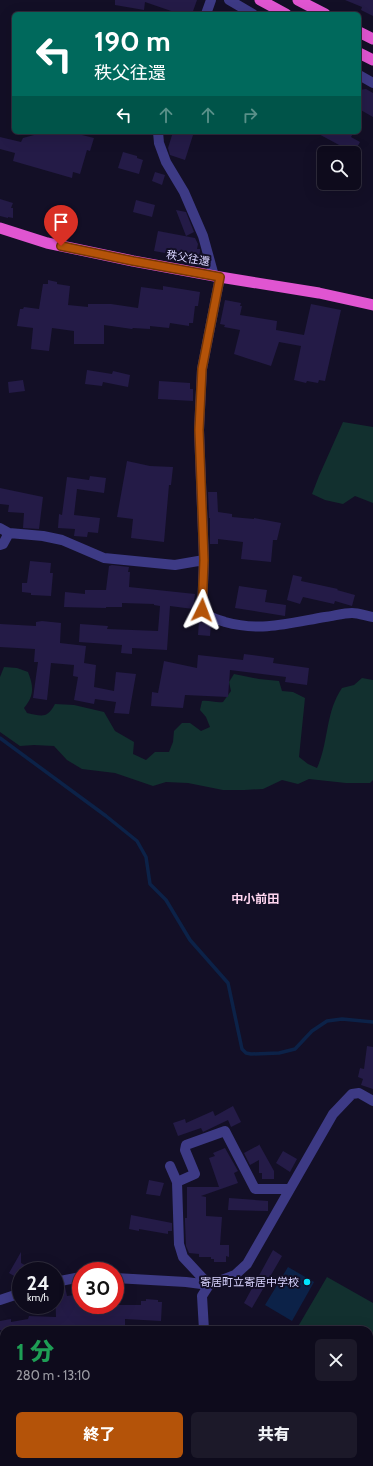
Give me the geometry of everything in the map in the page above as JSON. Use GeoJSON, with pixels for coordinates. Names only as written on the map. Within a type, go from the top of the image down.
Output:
{"type":"FeatureCollection","features":[{"type":"Feature","properties":{"kind":"highway"},"geometry":{"type":"LineString","coordinates":[[260,0],[282,12]]}},
{"type":"Feature","properties":{"kind":"highway"},"geometry":{"type":"LineString","coordinates":[[298,0],[321,12]]}},
{"type":"Feature","properties":{"kind":"highway"},"geometry":{"type":"LineString","coordinates":[[361,33],[373,39]]}},
{"type":"Feature","properties":{"kind":"highway"},"geometry":{"type":"LineString","coordinates":[[361,54],[373,60]]}},
{"type":"Feature","properties":{"kind":"highway","name":"秩父往還"},"geometry":{"type":"LineString","coordinates":[[0,228],[47,243],[133,261],[319,293],[373,304]]}},
{"type":"Feature","properties":{"kind":"street"},"geometry":{"type":"LineString","coordinates":[[207,12],[211,0]]}},
{"type":"Feature","properties":{"kind":"street"},"geometry":{"type":"LineString","coordinates":[[229,0],[250,12]]}},
{"type":"Feature","properties":{"kind":"street"},"geometry":{"type":"LineString","coordinates":[[361,76],[373,83]]}},
{"type":"Feature","properties":{"kind":"street"},"geometry":{"type":"LineString","coordinates":[[158,134],[158,143],[166,162],[184,192],[203,236],[217,276],[202,369],[199,430],[204,560],[202,610],[215,619],[231,624],[258,627],[277,626],[353,613],[373,617]]}},
{"type":"Feature","properties":{"kind":"street"},"geometry":{"type":"LineString","coordinates":[[0,545],[3,544],[4,530],[62,540],[104,558],[175,565],[204,560]]}},
{"type":"Feature","properties":{"kind":"street"},"geometry":{"type":"LineString","coordinates":[[124,1279],[186,1282],[209,1285],[235,1275],[247,1264],[333,1114],[352,1094],[359,1093],[373,1101]]}},
{"type":"Feature","properties":{"kind":"street"},"geometry":{"type":"LineString","coordinates":[[177,1182],[195,1174],[184,1150],[186,1146],[224,1131],[255,1188],[290,1189]]}},
{"type":"Feature","properties":{"kind":"street"},"geometry":{"type":"LineString","coordinates":[[170,1166],[177,1182],[179,1244],[183,1257],[209,1285]]}},
{"type":"Feature","properties":{"kind":"street"},"geometry":{"type":"LineString","coordinates":[[204,1326],[202,1296],[209,1285]]}},
{"type":"Feature","properties":{"kind":"street"},"geometry":{"type":"LineString","coordinates":[[0,1300],[12,1295]]}},
{"type":"Feature","properties":{"kind":"green space"},"geometry":{"type":"Polygon","coordinates":[[[343,422],[373,427],[373,503],[355,496],[343,504],[325,500],[312,494],[343,422]]]}},
{"type":"Feature","properties":{"kind":"green space"},"geometry":{"type":"Polygon","coordinates":[[[4,667],[17,668],[28,672],[32,691],[30,699],[24,708],[27,713],[44,715],[52,709],[55,704],[74,705],[104,712],[115,731],[134,742],[133,754],[146,760],[155,752],[169,752],[173,742],[174,731],[182,723],[190,723],[201,731],[210,727],[206,717],[200,710],[202,701],[223,702],[231,691],[229,682],[234,674],[279,681],[282,691],[293,692],[305,698],[299,757],[308,764],[317,768],[324,748],[333,707],[342,688],[354,685],[362,678],[373,680],[373,780],[370,783],[346,783],[309,779],[298,784],[282,780],[263,789],[223,790],[188,783],[166,782],[153,786],[115,773],[82,769],[67,760],[54,746],[20,746],[0,732],[0,677],[4,667]]]}},
{"type":"Feature","properties":{"kind":"green space"},"geometry":{"type":"Polygon","coordinates":[[[327,1277],[373,1303],[373,1326],[298,1326],[327,1277]]]}},
{"type":"Feature","properties":{"kind":"water"},"geometry":{"type":"Polygon","coordinates":[[[288,1267],[314,1282],[292,1321],[265,1305],[288,1267]]]}},
{"type":"Feature","properties":{"kind":"building"},"geometry":{"type":"Polygon","coordinates":[[[115,0],[197,0],[193,12],[174,12],[145,2],[144,10],[115,5],[115,0]]]}},
{"type":"Feature","properties":{"kind":"building"},"geometry":{"type":"Polygon","coordinates":[[[345,0],[373,0],[373,16],[361,10],[362,7],[345,0]]]}},
{"type":"Feature","properties":{"kind":"building"},"geometry":{"type":"Polygon","coordinates":[[[366,89],[373,93],[373,117],[361,110],[361,90],[366,89]]]}},
{"type":"Feature","properties":{"kind":"building"},"geometry":{"type":"Polygon","coordinates":[[[78,134],[94,138],[90,151],[87,150],[80,174],[73,172],[72,178],[13,161],[15,153],[0,149],[0,137],[21,142],[23,138],[34,135],[78,134]]]}},
{"type":"Feature","properties":{"kind":"building"},"geometry":{"type":"Polygon","coordinates":[[[172,134],[193,134],[185,160],[170,155],[168,148],[172,134]]]}},
{"type":"Feature","properties":{"kind":"building"},"geometry":{"type":"Polygon","coordinates":[[[319,134],[353,134],[351,137],[360,142],[358,146],[341,146],[319,134]]]}},
{"type":"Feature","properties":{"kind":"building"},"geometry":{"type":"Polygon","coordinates":[[[123,152],[137,156],[137,158],[143,160],[139,174],[118,168],[123,152]]]}},
{"type":"Feature","properties":{"kind":"building"},"geometry":{"type":"Polygon","coordinates":[[[155,172],[165,175],[162,185],[152,181],[155,172]]]}},
{"type":"Feature","properties":{"kind":"building"},"geometry":{"type":"Polygon","coordinates":[[[0,199],[13,203],[11,208],[13,208],[13,218],[0,216],[0,199]]]}},
{"type":"Feature","properties":{"kind":"building"},"geometry":{"type":"Polygon","coordinates":[[[136,200],[155,205],[152,217],[133,212],[136,200]]]}},
{"type":"Feature","properties":{"kind":"building"},"geometry":{"type":"Polygon","coordinates":[[[176,210],[186,212],[194,232],[186,236],[176,210]]]}},
{"type":"Feature","properties":{"kind":"building"},"geometry":{"type":"Polygon","coordinates":[[[158,231],[195,238],[198,244],[197,249],[200,249],[199,259],[154,251],[158,231]]]}},
{"type":"Feature","properties":{"kind":"building"},"geometry":{"type":"Polygon","coordinates":[[[48,280],[57,282],[57,284],[70,286],[68,305],[88,307],[88,304],[111,304],[138,308],[141,287],[163,290],[163,286],[200,292],[198,306],[195,306],[193,323],[189,323],[189,326],[170,323],[169,328],[150,326],[150,329],[132,329],[104,325],[104,344],[74,344],[74,331],[52,328],[49,351],[31,349],[33,328],[17,326],[20,309],[23,309],[24,307],[39,309],[43,284],[48,284],[48,280]]]}},
{"type":"Feature","properties":{"kind":"building"},"geometry":{"type":"Polygon","coordinates":[[[225,300],[241,303],[240,306],[242,306],[240,315],[277,321],[276,330],[304,335],[311,304],[341,310],[325,381],[319,380],[318,383],[307,381],[306,383],[294,380],[301,346],[279,342],[271,366],[234,354],[240,330],[224,327],[225,325],[220,324],[225,300]]]}},
{"type":"Feature","properties":{"kind":"building"},"geometry":{"type":"Polygon","coordinates":[[[87,370],[112,374],[113,371],[130,375],[128,387],[103,382],[102,386],[85,384],[87,370]]]}},
{"type":"Feature","properties":{"kind":"building"},"geometry":{"type":"Polygon","coordinates":[[[23,380],[25,391],[9,393],[8,382],[23,380]]]}},
{"type":"Feature","properties":{"kind":"building"},"geometry":{"type":"Polygon","coordinates":[[[159,381],[190,383],[190,389],[193,389],[193,401],[158,399],[159,381]]]}},
{"type":"Feature","properties":{"kind":"building"},"geometry":{"type":"Polygon","coordinates":[[[127,461],[150,466],[173,467],[171,485],[169,485],[164,542],[131,538],[133,519],[117,517],[127,461]]]}},
{"type":"Feature","properties":{"kind":"building"},"geometry":{"type":"Polygon","coordinates":[[[90,476],[106,478],[104,493],[77,489],[74,515],[100,518],[98,533],[88,532],[87,537],[74,536],[75,529],[58,528],[59,514],[62,515],[67,477],[89,480],[90,476]]]}},
{"type":"Feature","properties":{"kind":"building"},"geometry":{"type":"Polygon","coordinates":[[[0,488],[43,497],[39,529],[23,528],[24,513],[8,512],[9,505],[0,504],[0,488]]]}},
{"type":"Feature","properties":{"kind":"building"},"geometry":{"type":"Polygon","coordinates":[[[208,492],[217,492],[218,512],[232,514],[232,517],[254,518],[281,523],[277,540],[273,540],[271,562],[241,559],[243,542],[218,539],[218,544],[210,544],[208,492]]]}},
{"type":"Feature","properties":{"kind":"building"},"geometry":{"type":"Polygon","coordinates":[[[30,561],[51,563],[50,573],[53,573],[51,596],[31,595],[31,593],[22,592],[22,583],[27,583],[30,561]]]}},
{"type":"Feature","properties":{"kind":"building"},"geometry":{"type":"Polygon","coordinates":[[[109,566],[129,567],[129,587],[195,594],[193,609],[170,606],[167,650],[132,648],[132,654],[121,653],[122,645],[79,642],[80,624],[108,626],[107,629],[158,631],[160,606],[154,604],[122,603],[122,607],[106,608],[64,607],[65,592],[85,594],[85,590],[106,590],[109,566]]]}},
{"type":"Feature","properties":{"kind":"building"},"geometry":{"type":"Polygon","coordinates":[[[293,575],[302,577],[301,581],[338,589],[337,590],[355,595],[352,606],[335,601],[334,604],[303,597],[300,604],[287,600],[293,575]]]}},
{"type":"Feature","properties":{"kind":"building"},"geometry":{"type":"Polygon","coordinates":[[[239,586],[267,590],[265,602],[286,605],[285,616],[235,608],[239,586]]]}},
{"type":"Feature","properties":{"kind":"building"},"geometry":{"type":"Polygon","coordinates":[[[42,621],[61,623],[60,643],[86,646],[84,663],[96,665],[94,687],[114,691],[116,672],[136,674],[129,714],[114,713],[116,702],[95,699],[94,704],[74,700],[78,677],[73,676],[74,665],[51,663],[47,700],[33,698],[38,662],[34,662],[35,649],[0,647],[0,624],[36,626],[36,622],[42,621]]]}},
{"type":"Feature","properties":{"kind":"building"},"geometry":{"type":"Polygon","coordinates":[[[199,621],[211,624],[210,636],[198,635],[199,621]]]}},
{"type":"Feature","properties":{"kind":"building"},"geometry":{"type":"Polygon","coordinates":[[[244,654],[274,658],[273,663],[309,668],[307,685],[285,682],[286,677],[230,670],[228,697],[185,695],[183,708],[151,706],[152,692],[158,693],[164,661],[197,668],[198,655],[243,660],[244,654]]]}},
{"type":"Feature","properties":{"kind":"building"},"geometry":{"type":"Polygon","coordinates":[[[367,1046],[373,1047],[373,1089],[361,1085],[363,1079],[358,1077],[360,1068],[364,1069],[367,1046]]]}},
{"type":"Feature","properties":{"kind":"building"},"geometry":{"type":"Polygon","coordinates":[[[233,1106],[241,1122],[231,1127],[228,1120],[203,1132],[201,1128],[178,1136],[173,1123],[185,1119],[186,1123],[213,1111],[215,1116],[233,1106]]]}},
{"type":"Feature","properties":{"kind":"building"},"geometry":{"type":"Polygon","coordinates":[[[259,1144],[274,1171],[274,1179],[262,1179],[262,1173],[259,1173],[259,1160],[250,1165],[244,1153],[259,1144]]]}},
{"type":"Feature","properties":{"kind":"building"},"geometry":{"type":"Polygon","coordinates":[[[225,1148],[238,1171],[234,1173],[238,1183],[201,1196],[206,1197],[206,1216],[222,1217],[220,1245],[229,1245],[229,1257],[226,1256],[226,1262],[214,1262],[214,1259],[211,1259],[211,1257],[199,1257],[199,1254],[189,1253],[186,1246],[185,1218],[187,1218],[187,1187],[219,1187],[209,1158],[215,1156],[213,1153],[225,1148]]]}},
{"type":"Feature","properties":{"kind":"building"},"geometry":{"type":"Polygon","coordinates":[[[283,1151],[297,1159],[290,1172],[276,1163],[283,1151]]]}},
{"type":"Feature","properties":{"kind":"building"},"geometry":{"type":"Polygon","coordinates":[[[149,1180],[164,1183],[160,1196],[146,1194],[149,1180]]]}},
{"type":"Feature","properties":{"kind":"building"},"geometry":{"type":"Polygon","coordinates":[[[229,1198],[268,1201],[268,1211],[228,1210],[229,1198]]]}},
{"type":"Feature","properties":{"kind":"building"},"geometry":{"type":"Polygon","coordinates":[[[131,1215],[172,1223],[172,1231],[168,1231],[168,1234],[139,1229],[139,1231],[129,1229],[131,1215]]]}},
{"type":"Feature","properties":{"kind":"building"},"geometry":{"type":"Polygon","coordinates":[[[273,1250],[282,1256],[252,1308],[244,1303],[273,1250]]]}},
{"type":"Feature","properties":{"kind":"building"},"geometry":{"type":"Polygon","coordinates":[[[21,1252],[21,1262],[15,1262],[21,1252]]]}},
{"type":"Feature","properties":{"kind":"building"},"geometry":{"type":"Polygon","coordinates":[[[12,1268],[12,1275],[9,1273],[12,1268]]]}},
{"type":"Feature","properties":{"kind":"building"},"geometry":{"type":"Polygon","coordinates":[[[64,1287],[67,1296],[72,1295],[72,1314],[124,1314],[124,1305],[141,1305],[141,1301],[146,1301],[146,1299],[158,1300],[158,1302],[162,1302],[161,1321],[125,1319],[125,1326],[0,1326],[0,1321],[11,1319],[11,1322],[28,1319],[29,1316],[56,1317],[56,1314],[64,1314],[64,1287]]]}},
{"type":"Feature","properties":{"kind":"waterway"},"geometry":{"type":"LineString","coordinates":[[0,738],[106,816],[137,841],[146,857],[150,884],[166,900],[190,940],[228,983],[242,1049],[246,1053],[279,1053],[295,1049],[312,1031],[327,1021],[342,1019],[373,1022]]}},
{"type":"Feature","properties":{"kind":"place","name":"寄居町立寄居中学校"},"geometry":{"type":"Point","coordinates":[307,1282]}},
{"type":"Feature","properties":{"kind":"district","name":"中小前田"},"geometry":{"type":"Point","coordinates":[255,899]}},
{"type":"Feature","properties":{"kind":"route"},"geometry":{"type":"LineString","coordinates":[[61,246],[220,277],[202,369],[199,430],[204,560],[202,610]]}}]}
